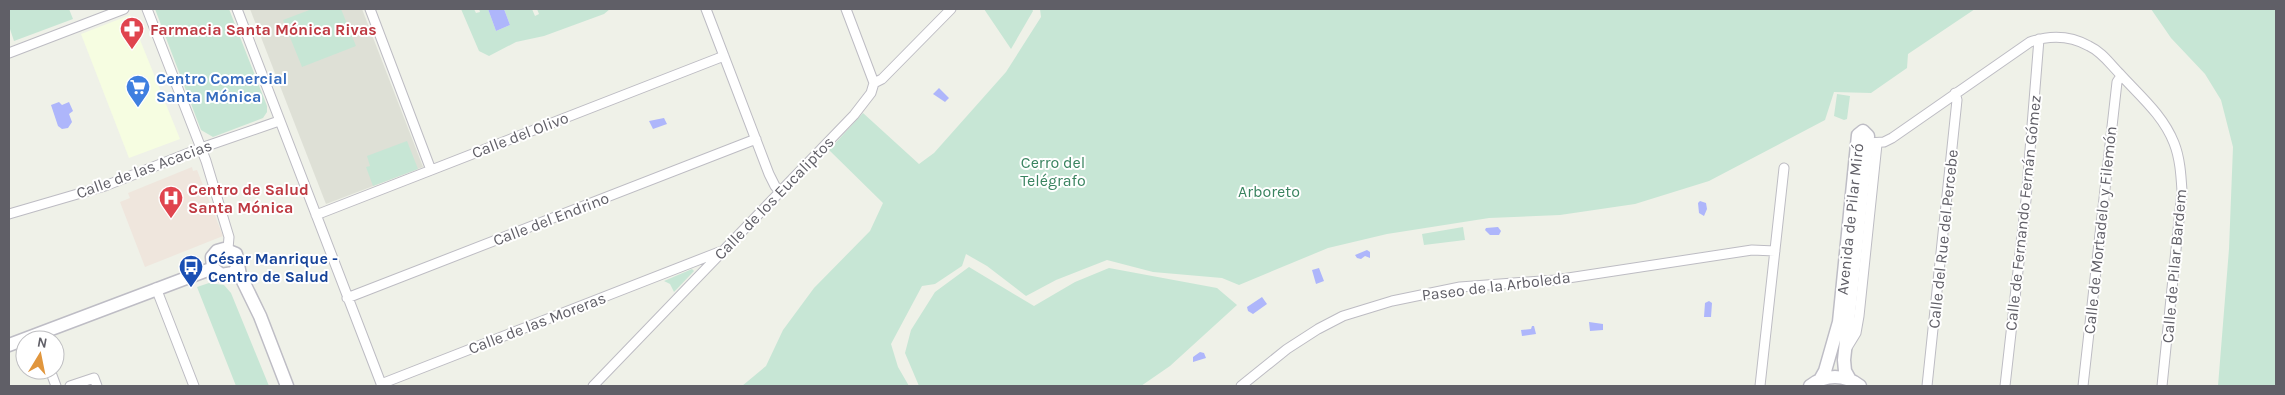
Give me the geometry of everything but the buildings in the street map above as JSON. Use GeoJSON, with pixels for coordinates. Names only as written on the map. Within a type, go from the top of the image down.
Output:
{"type":"FeatureCollection","features":[{"type":"Feature","properties":{"kind":"street"},"geometry":{"type":"LineString","coordinates":[[9,54],[124,9]]}},
{"type":"Feature","properties":{"kind":"street"},"geometry":{"type":"LineString","coordinates":[[147,9],[201,148],[230,237],[228,249]]}},
{"type":"Feature","properties":{"kind":"street"},"geometry":{"type":"LineString","coordinates":[[237,9],[382,385]]}},
{"type":"Feature","properties":{"kind":"street"},"geometry":{"type":"LineString","coordinates":[[370,9],[431,170]]}},
{"type":"Feature","properties":{"kind":"street"},"geometry":{"type":"LineString","coordinates":[[706,9],[774,186],[780,191]]}},
{"type":"Feature","properties":{"kind":"street"},"geometry":{"type":"LineString","coordinates":[[846,9],[874,83]]}},
{"type":"Feature","properties":{"kind":"street","name":"Calle de los Eucaliptos"},"geometry":{"type":"LineString","coordinates":[[593,386],[854,115],[870,93],[874,83],[882,79],[951,9]]}},
{"type":"Feature","properties":{"kind":"street","name":"Calle de Pilar Bardem"},"geometry":{"type":"LineString","coordinates":[[1872,143],[1892,138],[2022,47],[2039,39],[2064,38],[2090,46],[2099,52],[2158,115],[2174,144],[2181,174],[2182,191],[2162,386]]}},
{"type":"Feature","properties":{"kind":"street","name":"Calle de Fernando Fernán Gómez"},"geometry":{"type":"LineString","coordinates":[[2005,386],[2026,200],[2039,39]]}},
{"type":"Feature","properties":{"kind":"street","name":"Calle del Olivo"},"geometry":{"type":"LineString","coordinates":[[316,215],[724,56]]}},
{"type":"Feature","properties":{"kind":"street","name":"Calle de Mortadelo y Filemón"},"geometry":{"type":"LineString","coordinates":[[2083,386],[2117,82],[2121,76]]}},
{"type":"Feature","properties":{"kind":"street","name":"Calle del Rue del Percebe"},"geometry":{"type":"LineString","coordinates":[[1927,386],[1957,100],[1955,93]]}},
{"type":"Feature","properties":{"kind":"street","name":"Calle de las Acacias"},"geometry":{"type":"LineString","coordinates":[[9,214],[105,186],[279,120]]}},
{"type":"Feature","properties":{"kind":"street","name":"Avenida de Pilar Miró"},"geometry":{"type":"LineString","coordinates":[[1815,383],[1825,371],[1839,322],[1857,142],[1860,132],[1866,133],[1872,143],[1845,351],[1845,371],[1855,383]]}},
{"type":"Feature","properties":{"kind":"street","name":"Calle del Endrino"},"geometry":{"type":"LineString","coordinates":[[347,298],[756,139]]}},
{"type":"Feature","properties":{"kind":"street"},"geometry":{"type":"LineString","coordinates":[[1760,386],[1784,168]]}},
{"type":"Feature","properties":{"kind":"street"},"geometry":{"type":"LineString","coordinates":[[280,386],[253,319],[231,280],[218,274],[213,268],[212,260],[214,254],[221,249],[228,249],[238,258],[238,266],[287,386]]}},
{"type":"Feature","properties":{"kind":"street","name":"Paseo de la Arboleda"},"geometry":{"type":"LineString","coordinates":[[1241,386],[1287,349],[1318,329],[1343,316],[1392,301],[1460,287],[1555,280],[1752,250],[1775,250]]}},
{"type":"Feature","properties":{"kind":"street","name":"Calle de las Moreras"},"geometry":{"type":"LineString","coordinates":[[382,385],[722,251]]}},
{"type":"Feature","properties":{"kind":"street"},"geometry":{"type":"LineString","coordinates":[[693,262],[701,266],[702,271]]}},
{"type":"Feature","properties":{"kind":"street"},"geometry":{"type":"LineString","coordinates":[[225,276],[233,273],[238,266]]}},
{"type":"Feature","properties":{"kind":"street"},"geometry":{"type":"LineString","coordinates":[[55,330],[156,288],[213,268]]}},
{"type":"Feature","properties":{"kind":"street"},"geometry":{"type":"LineString","coordinates":[[156,288],[194,386]]}},
{"type":"Feature","properties":{"kind":"street"},"geometry":{"type":"LineString","coordinates":[[1815,383],[1834,377],[1855,383]]}},
{"type":"Feature","properties":{"kind":"street"},"geometry":{"type":"LineString","coordinates":[[70,386],[94,378],[97,386]]}},
{"type":"Feature","properties":{"kind":"shaded area"},"geometry":{"type":"Polygon","coordinates":[[[250,9],[362,9],[423,167],[326,204],[250,9]]]}},
{"type":"Feature","properties":{"kind":"shaded area","name":"Centro Comercial Santa Mónica"},"geometry":{"type":"Polygon","coordinates":[[[130,15],[180,139],[129,158],[81,34],[130,15]]]}},
{"type":"Feature","properties":{"kind":"shaded area","name":"Centro de Salud Santa Mónica"},"geometry":{"type":"Polygon","coordinates":[[[192,167],[193,171],[197,170],[223,236],[145,267],[120,202],[130,198],[128,193],[192,167]]]}},
{"type":"Feature","properties":{"kind":"green space"},"geometry":{"type":"Polygon","coordinates":[[[9,9],[69,9],[73,19],[14,41],[9,26],[9,9]]]}},
{"type":"Feature","properties":{"kind":"green space"},"geometry":{"type":"Polygon","coordinates":[[[155,9],[229,9],[267,106],[267,112],[263,118],[213,137],[201,130],[155,9]]]}},
{"type":"Feature","properties":{"kind":"green space"},"geometry":{"type":"Polygon","coordinates":[[[312,9],[341,9],[356,46],[302,67],[283,20],[312,9]]]}},
{"type":"Feature","properties":{"kind":"green space"},"geometry":{"type":"Polygon","coordinates":[[[461,9],[474,9],[476,13],[480,12],[479,9],[488,9],[496,31],[510,25],[504,9],[532,9],[535,16],[539,14],[537,9],[610,9],[604,14],[544,36],[516,42],[489,56],[479,51],[461,9]]]}},
{"type":"Feature","properties":{"kind":"green space"},"geometry":{"type":"Polygon","coordinates":[[[984,9],[1032,9],[1033,11],[1011,49],[984,9]]]}},
{"type":"Feature","properties":{"kind":"green space"},"geometry":{"type":"Polygon","coordinates":[[[1040,9],[1975,9],[1908,54],[1907,68],[1871,93],[1834,92],[1825,120],[1709,181],[1635,204],[1560,215],[1489,218],[1387,234],[1328,248],[1239,285],[1222,278],[1153,272],[1107,260],[1056,280],[1026,296],[987,266],[966,254],[962,266],[935,284],[922,286],[891,344],[898,367],[909,386],[742,386],[766,366],[783,330],[814,288],[870,231],[883,203],[829,150],[863,113],[919,164],[934,153],[1006,72],[1041,17],[1040,9]]]}},
{"type":"Feature","properties":{"kind":"green space"},"geometry":{"type":"Polygon","coordinates":[[[2151,9],[2276,9],[2276,386],[2218,386],[2229,249],[2233,147],[2221,100],[2205,74],[2171,38],[2151,9]]]}},
{"type":"Feature","properties":{"kind":"green space"},"geometry":{"type":"Polygon","coordinates":[[[1837,94],[1850,96],[1847,119],[1844,120],[1834,116],[1837,94]]]}},
{"type":"Feature","properties":{"kind":"green space"},"geometry":{"type":"Polygon","coordinates":[[[407,141],[418,169],[373,186],[366,167],[370,166],[367,156],[407,141]]]}},
{"type":"Feature","properties":{"kind":"green space"},"geometry":{"type":"Polygon","coordinates":[[[1463,227],[1465,240],[1424,245],[1422,234],[1463,227]]]}},
{"type":"Feature","properties":{"kind":"green space"},"geometry":{"type":"Polygon","coordinates":[[[969,267],[1034,306],[1075,282],[1109,268],[1217,288],[1237,305],[1170,366],[1141,386],[919,386],[905,353],[911,330],[935,292],[969,267]]]}},
{"type":"Feature","properties":{"kind":"green space"},"geometry":{"type":"Polygon","coordinates":[[[692,269],[694,271],[674,292],[670,284],[664,281],[692,269]]]}},
{"type":"Feature","properties":{"kind":"green space"},"geometry":{"type":"Polygon","coordinates":[[[209,283],[224,285],[231,293],[269,386],[236,386],[197,287],[209,283]]]}},
{"type":"Feature","properties":{"kind":"water"},"geometry":{"type":"Polygon","coordinates":[[[488,9],[504,9],[510,25],[496,31],[488,9]]]}},
{"type":"Feature","properties":{"kind":"water"},"geometry":{"type":"Polygon","coordinates":[[[939,88],[949,98],[945,102],[933,94],[939,88]]]}},
{"type":"Feature","properties":{"kind":"water"},"geometry":{"type":"Polygon","coordinates":[[[59,102],[62,105],[69,102],[73,111],[69,114],[72,122],[68,128],[62,129],[58,126],[51,105],[59,102]]]}},
{"type":"Feature","properties":{"kind":"water"},"geometry":{"type":"Polygon","coordinates":[[[664,118],[667,124],[653,129],[649,121],[664,118]]]}},
{"type":"Feature","properties":{"kind":"water"},"geometry":{"type":"Polygon","coordinates":[[[1700,201],[1706,203],[1707,209],[1704,216],[1699,213],[1698,203],[1700,201]]]}},
{"type":"Feature","properties":{"kind":"water"},"geometry":{"type":"Polygon","coordinates":[[[1498,227],[1501,231],[1499,235],[1490,235],[1485,230],[1486,228],[1498,227]]]}},
{"type":"Feature","properties":{"kind":"water"},"geometry":{"type":"Polygon","coordinates":[[[1367,250],[1370,252],[1370,258],[1365,256],[1361,259],[1355,255],[1367,250]]]}},
{"type":"Feature","properties":{"kind":"water"},"geometry":{"type":"Polygon","coordinates":[[[1319,268],[1324,281],[1316,284],[1312,270],[1319,268]]]}},
{"type":"Feature","properties":{"kind":"water"},"geometry":{"type":"Polygon","coordinates":[[[1262,297],[1267,304],[1253,314],[1248,311],[1247,307],[1262,297]]]}},
{"type":"Feature","properties":{"kind":"water"},"geometry":{"type":"Polygon","coordinates":[[[1709,301],[1712,303],[1711,317],[1704,317],[1705,303],[1709,301]]]}},
{"type":"Feature","properties":{"kind":"water"},"geometry":{"type":"Polygon","coordinates":[[[1589,322],[1603,324],[1603,330],[1590,331],[1589,322]]]}},
{"type":"Feature","properties":{"kind":"water"},"geometry":{"type":"Polygon","coordinates":[[[1534,326],[1536,334],[1522,336],[1521,330],[1531,329],[1534,326]]]}},
{"type":"Feature","properties":{"kind":"water"},"geometry":{"type":"Polygon","coordinates":[[[1200,352],[1204,353],[1206,358],[1193,362],[1193,357],[1200,352]]]}},
{"type":"Feature","properties":{"kind":"place","name":"Farmacia Santa Mónica Rivas"},"geometry":{"type":"Point","coordinates":[132,50]}},
{"type":"Feature","properties":{"kind":"place","name":"Centro Comercial Santa Mónica"},"geometry":{"type":"Point","coordinates":[138,108]}},
{"type":"Feature","properties":{"kind":"place","name":"Centro de Salud Santa Mónica"},"geometry":{"type":"Point","coordinates":[171,219]}},
{"type":"Feature","properties":{"kind":"place","name":"César Manrique - Centro de Salud"},"geometry":{"type":"Point","coordinates":[191,288]}},
{"type":"Feature","properties":{"kind":"park label","name":"Cerro del Telégrafo"},"geometry":{"type":"Point","coordinates":[1053,171]}},
{"type":"Feature","properties":{"kind":"park label","name":"Arboreto"},"geometry":{"type":"Point","coordinates":[1269,191]}}]}
